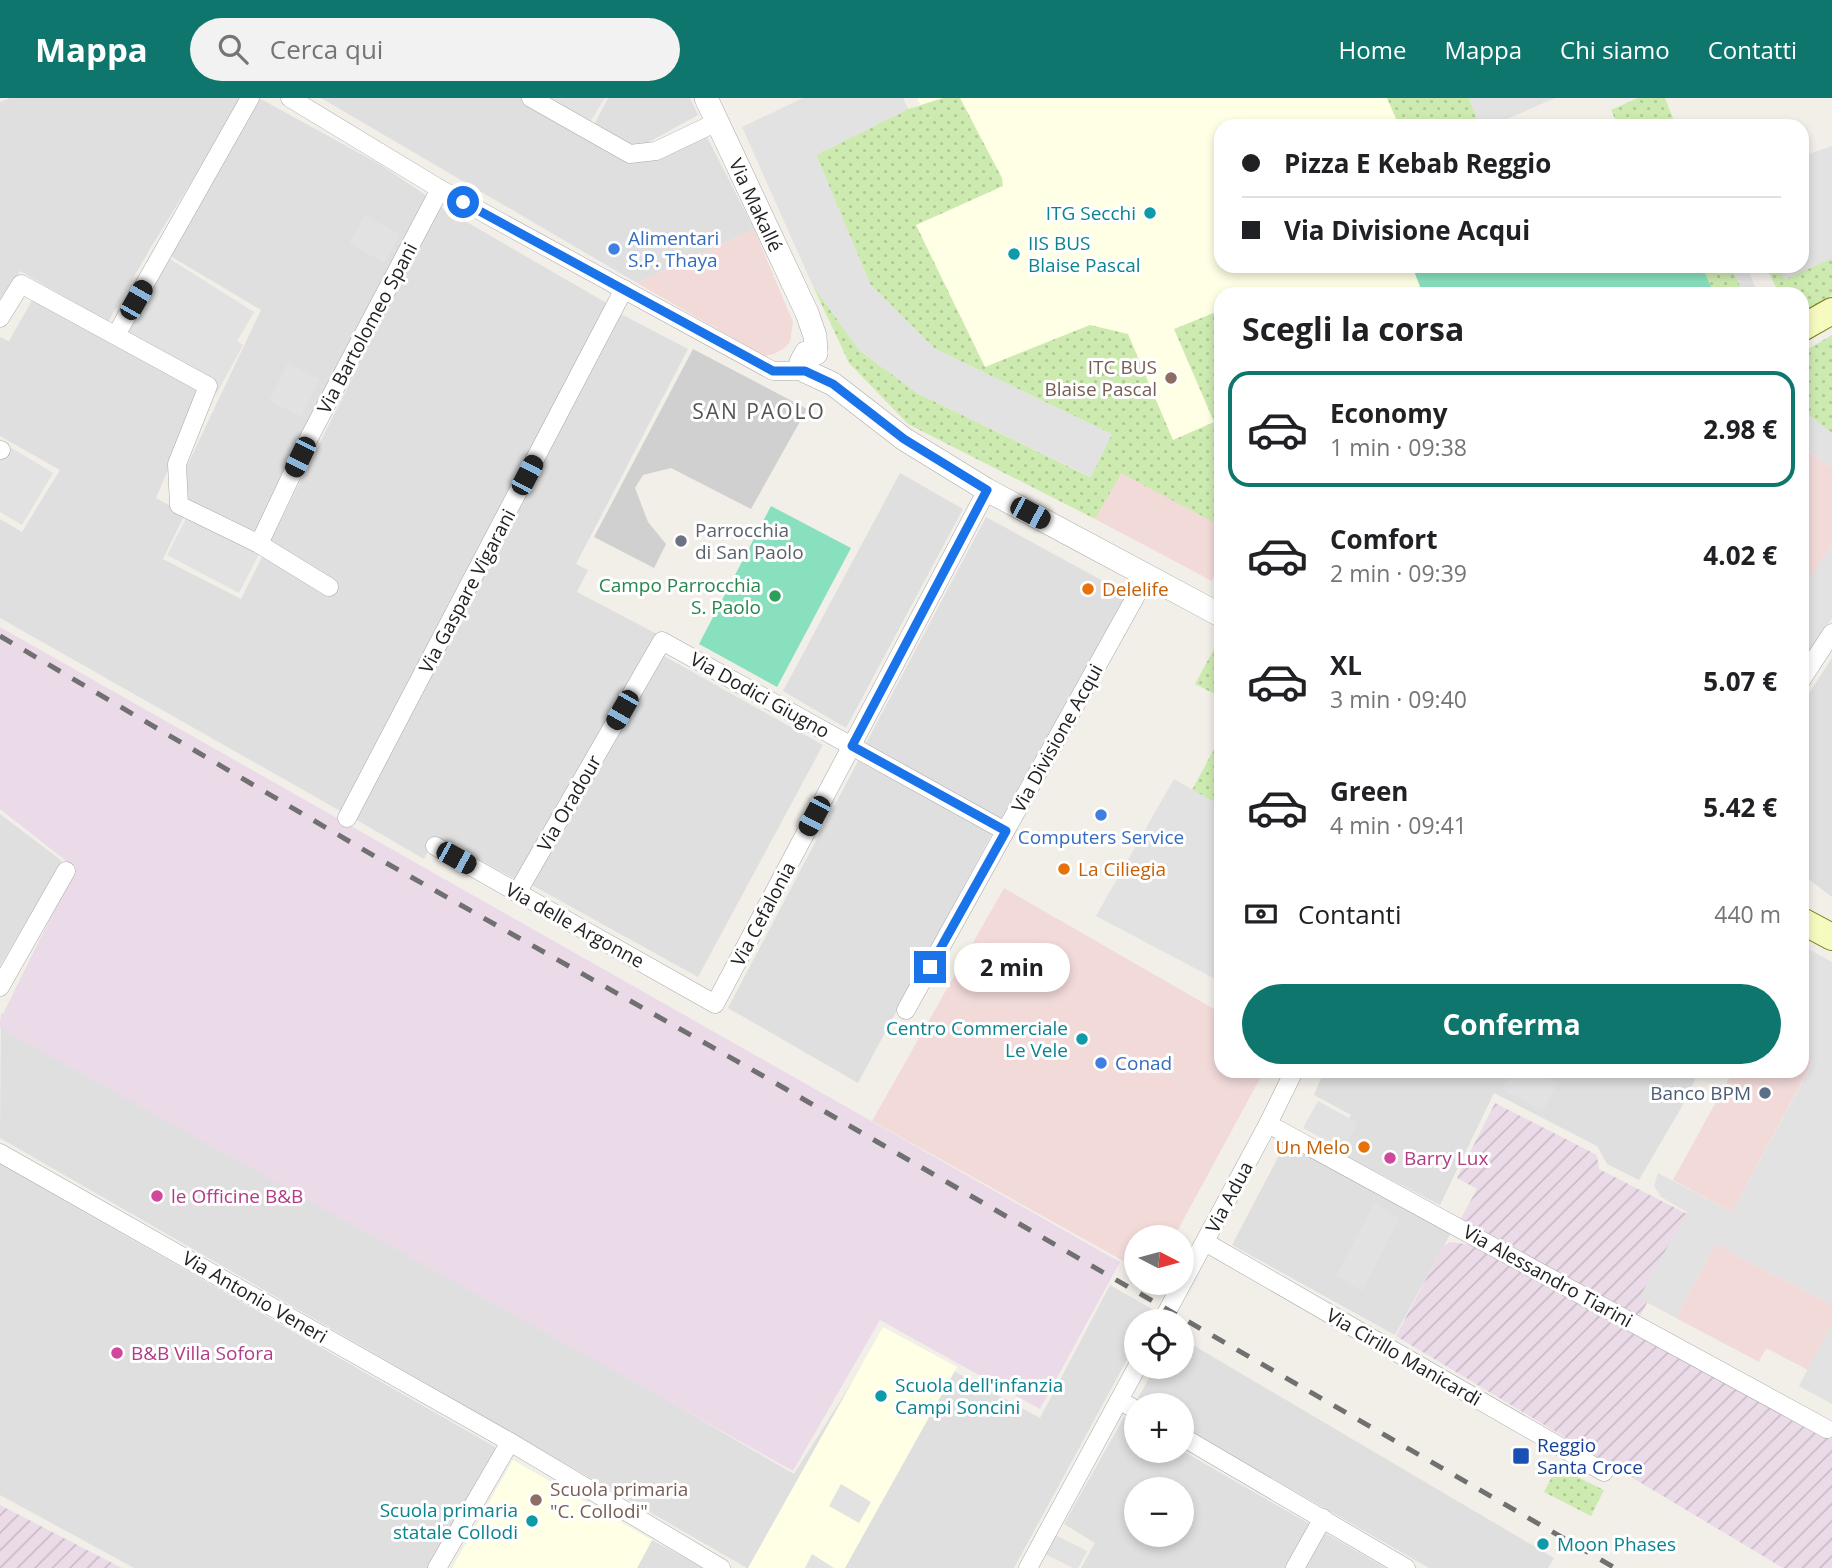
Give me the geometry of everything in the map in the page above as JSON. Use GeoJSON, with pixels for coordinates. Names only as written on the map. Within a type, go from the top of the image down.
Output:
{"type":"FeatureCollection","features":[{"type":"Feature","properties":{"kind":"main road"},"geometry":{"type":"LineString","coordinates":[[1809,324],[1832,311]]}},
{"type":"Feature","properties":{"kind":"main road"},"geometry":{"type":"LineString","coordinates":[[1809,925],[1832,937]]}},
{"type":"Feature","properties":{"kind":"street"},"geometry":{"type":"LineString","coordinates":[[116,335],[250,98]]}},
{"type":"Feature","properties":{"kind":"street"},"geometry":{"type":"LineString","coordinates":[[290,98],[440,189],[773,371],[815,367],[904,439],[987,490],[1214,612]]}},
{"type":"Feature","properties":{"kind":"street"},"geometry":{"type":"LineString","coordinates":[[531,98],[630,153],[656,151],[717,122]]}},
{"type":"Feature","properties":{"kind":"street","name":"Via Makallé"},"geometry":{"type":"LineString","coordinates":[[706,98],[807,313],[815,337],[815,367]]}},
{"type":"Feature","properties":{"kind":"street","name":"Via Bartolomeo Spani"},"geometry":{"type":"LineString","coordinates":[[259,544],[310,436],[440,189]]}},
{"type":"Feature","properties":{"kind":"street"},"geometry":{"type":"LineString","coordinates":[[0,318],[21,284],[208,386],[177,464],[179,505],[259,544],[329,587]]}},
{"type":"Feature","properties":{"kind":"street","name":"Via Gaspare Vigarani"},"geometry":{"type":"LineString","coordinates":[[347,818],[624,289]]}},
{"type":"Feature","properties":{"kind":"street","name":"Via Cefalonia"},"geometry":{"type":"LineString","coordinates":[[715,1004],[987,490]]}},
{"type":"Feature","properties":{"kind":"street","name":"Via Divisione Acqui"},"geometry":{"type":"LineString","coordinates":[[906,1010],[1147,576]]}},
{"type":"Feature","properties":{"kind":"street"},"geometry":{"type":"LineString","coordinates":[[1809,668],[1832,633]]}},
{"type":"Feature","properties":{"kind":"street","name":"Via Dodici Giugno"},"geometry":{"type":"LineString","coordinates":[[662,641],[1006,831]]}},
{"type":"Feature","properties":{"kind":"street","name":"Via Oradour"},"geometry":{"type":"LineString","coordinates":[[517,893],[662,641]]}},
{"type":"Feature","properties":{"kind":"street","name":"Via delle Argonne"},"geometry":{"type":"LineString","coordinates":[[435,846],[715,1004]]}},
{"type":"Feature","properties":{"kind":"street"},"geometry":{"type":"LineString","coordinates":[[0,986],[66,871]]}},
{"type":"Feature","properties":{"kind":"street","name":"Via Adua"},"geometry":{"type":"LineString","coordinates":[[1169,1309],[1291,1078]]}},
{"type":"Feature","properties":{"kind":"street","name":"Via Alessandro Tiarini"},"geometry":{"type":"LineString","coordinates":[[1268,1124],[1827,1429]]}},
{"type":"Feature","properties":{"kind":"street","name":"Via Antonio Veneri"},"geometry":{"type":"LineString","coordinates":[[0,1153],[510,1442],[721,1568]]}},
{"type":"Feature","properties":{"kind":"street","name":"Via Cirillo Manicardi"},"geometry":{"type":"LineString","coordinates":[[1205,1242],[1604,1472]]}},
{"type":"Feature","properties":{"kind":"street"},"geometry":{"type":"LineString","coordinates":[[1028,1568],[1130,1379]]}},
{"type":"Feature","properties":{"kind":"street"},"geometry":{"type":"LineString","coordinates":[[1119,1400],[1124,1403]]}},
{"type":"Feature","properties":{"kind":"street"},"geometry":{"type":"LineString","coordinates":[[437,1568],[510,1442]]}},
{"type":"Feature","properties":{"kind":"street"},"geometry":{"type":"LineString","coordinates":[[1194,1444],[1406,1568]]}},
{"type":"Feature","properties":{"kind":"street"},"geometry":{"type":"LineString","coordinates":[[1295,1568],[1323,1518]]}},
{"type":"Feature","properties":{"kind":"shaded area"},"geometry":{"type":"Polygon","coordinates":[[[10,98],[243,98],[108,322],[20,271],[0,304],[0,102],[10,98]]]}},
{"type":"Feature","properties":{"kind":"shaded area"},"geometry":{"type":"Polygon","coordinates":[[[255,98],[381,165],[430,198],[254,532],[187,500],[187,466],[261,310],[167,254],[255,98]]]}},
{"type":"Feature","properties":{"kind":"shaded area"},"geometry":{"type":"Polygon","coordinates":[[[321,98],[524,98],[631,160],[706,135],[754,229],[637,283],[321,98]]]}},
{"type":"Feature","properties":{"kind":"shaded area"},"geometry":{"type":"Polygon","coordinates":[[[547,98],[605,98],[588,125],[547,98]]]}},
{"type":"Feature","properties":{"kind":"shaded area"},"geometry":{"type":"Polygon","coordinates":[[[608,98],[690,98],[698,115],[647,143],[630,145],[593,127],[608,98]]]}},
{"type":"Feature","properties":{"kind":"shaded area"},"geometry":{"type":"Polygon","coordinates":[[[803,98],[903,98],[908,109],[816,155],[870,284],[935,349],[1112,434],[1091,477],[917,393],[859,350],[812,284],[742,127],[803,98]]]}},
{"type":"Feature","properties":{"kind":"shaded area"},"geometry":{"type":"Polygon","coordinates":[[[917,98],[1469,98],[1477,119],[1214,119],[1214,273],[1415,273],[1420,287],[1214,287],[1214,506],[935,349],[816,155],[920,104],[917,98]]]}},
{"type":"Feature","properties":{"kind":"shaded area"},"geometry":{"type":"Polygon","coordinates":[[[1469,98],[1555,98],[1507,119],[1477,119],[1469,98]]]}},
{"type":"Feature","properties":{"kind":"shaded area"},"geometry":{"type":"Polygon","coordinates":[[[1832,146],[1832,258],[1809,268],[1809,154],[1832,146]]]}},
{"type":"Feature","properties":{"kind":"shaded area"},"geometry":{"type":"Polygon","coordinates":[[[439,206],[610,305],[342,812],[0,618],[0,519],[22,532],[60,470],[0,436],[0,337],[9,341],[34,297],[203,389],[156,498],[185,514],[163,559],[241,599],[439,206]]]}},
{"type":"Feature","properties":{"kind":"shaded area"},"geometry":{"type":"Polygon","coordinates":[[[365,215],[400,234],[384,263],[349,243],[365,215]]]}},
{"type":"Feature","properties":{"kind":"shaded area"},"geometry":{"type":"Polygon","coordinates":[[[754,229],[793,322],[790,342],[774,354],[764,356],[637,283],[754,229]]]}},
{"type":"Feature","properties":{"kind":"shaded area"},"geometry":{"type":"Polygon","coordinates":[[[154,249],[254,312],[237,341],[243,345],[217,393],[107,334],[154,249]]]}},
{"type":"Feature","properties":{"kind":"shaded area"},"geometry":{"type":"Polygon","coordinates":[[[1734,273],[1750,273],[1755,287],[1741,287],[1734,273]]]}},
{"type":"Feature","properties":{"kind":"shaded area"},"geometry":{"type":"Polygon","coordinates":[[[1782,273],[1798,273],[1785,279],[1782,273]]]}},
{"type":"Feature","properties":{"kind":"shaded area"},"geometry":{"type":"Polygon","coordinates":[[[619,313],[688,349],[576,564],[588,570],[577,592],[657,634],[515,879],[436,837],[424,859],[355,819],[619,313]]]}},
{"type":"Feature","properties":{"kind":"shaded area"},"geometry":{"type":"Polygon","coordinates":[[[693,349],[807,409],[751,509],[671,468],[643,475],[635,488],[648,522],[666,544],[654,568],[594,537],[693,349]]]}},
{"type":"Feature","properties":{"kind":"shaded area"},"geometry":{"type":"Polygon","coordinates":[[[288,363],[320,379],[301,417],[269,401],[288,363]]]}},
{"type":"Feature","properties":{"kind":"shaded area"},"geometry":{"type":"Polygon","coordinates":[[[1809,416],[1832,433],[1832,468],[1809,451],[1809,416]]]}},
{"type":"Feature","properties":{"kind":"shaded area"},"geometry":{"type":"Polygon","coordinates":[[[0,441],[53,473],[22,525],[0,512],[0,441]]]}},
{"type":"Feature","properties":{"kind":"shaded area"},"geometry":{"type":"Polygon","coordinates":[[[1809,452],[1832,468],[1832,545],[1809,579],[1809,452]]]}},
{"type":"Feature","properties":{"kind":"shaded area"},"geometry":{"type":"Polygon","coordinates":[[[1121,462],[1214,507],[1212,581],[1095,519],[1121,462]]]}},
{"type":"Feature","properties":{"kind":"shaded area"},"geometry":{"type":"Polygon","coordinates":[[[900,473],[963,509],[846,728],[783,691],[900,473]]]}},
{"type":"Feature","properties":{"kind":"shaded area"},"geometry":{"type":"Polygon","coordinates":[[[188,515],[260,552],[239,593],[167,555],[188,515]]]}},
{"type":"Feature","properties":{"kind":"shaded area"},"geometry":{"type":"Polygon","coordinates":[[[986,517],[1127,594],[1001,819],[864,747],[986,517]]]}},
{"type":"Feature","properties":{"kind":"shaded area"},"geometry":{"type":"Polygon","coordinates":[[[1832,545],[1832,618],[1809,654],[1809,579],[1832,545]]]}},
{"type":"Feature","properties":{"kind":"shaded area"},"geometry":{"type":"Polygon","coordinates":[[[0,627],[1120,1262],[1040,1409],[880,1320],[793,1471],[0,1028],[0,1020],[75,868],[0,809],[0,627]]]}},
{"type":"Feature","properties":{"kind":"shaded area"},"geometry":{"type":"Polygon","coordinates":[[[664,656],[823,745],[698,977],[530,884],[664,656]]]}},
{"type":"Feature","properties":{"kind":"shaded area"},"geometry":{"type":"Polygon","coordinates":[[[1832,658],[1832,897],[1809,880],[1809,693],[1832,658]]]}},
{"type":"Feature","properties":{"kind":"shaded area"},"geometry":{"type":"Polygon","coordinates":[[[858,761],[993,832],[858,1083],[728,1008],[858,761]]]}},
{"type":"Feature","properties":{"kind":"shaded area"},"geometry":{"type":"Polygon","coordinates":[[[1174,779],[1214,802],[1214,978],[1096,916],[1174,779]]]}},
{"type":"Feature","properties":{"kind":"shaded area"},"geometry":{"type":"Polygon","coordinates":[[[0,814],[62,861],[0,966],[0,814]]]}},
{"type":"Feature","properties":{"kind":"shaded area","name":"Centro Commerciale Le Vele"},"geometry":{"type":"Polygon","coordinates":[[[1004,888],[1214,1009],[1214,1078],[1260,1078],[1181,1225],[1124,1225],[1124,1261],[872,1121],[1004,888]]]}},
{"type":"Feature","properties":{"kind":"shaded area"},"geometry":{"type":"Polygon","coordinates":[[[1809,949],[1832,962],[1832,1305],[1715,1244],[1676,1318],[1639,1298],[1687,1212],[1661,1197],[1654,1186],[1658,1173],[1732,1212],[1804,1078],[1809,1078],[1812,1064],[1809,1062],[1809,949]]]}},
{"type":"Feature","properties":{"kind":"shaded area"},"geometry":{"type":"Polygon","coordinates":[[[1,1013],[794,1474],[883,1333],[1040,1418],[1110,1285],[1152,1309],[1124,1309],[1124,1365],[1014,1568],[747,1568],[0,1138],[1,1013]]]}},
{"type":"Feature","properties":{"kind":"shaded area"},"geometry":{"type":"Polygon","coordinates":[[[1321,1078],[1695,1078],[1688,1096],[1639,1180],[1607,1164],[1597,1146],[1494,1093],[1440,1205],[1333,1150],[1351,1115],[1314,1095],[1321,1078]]]}},
{"type":"Feature","properties":{"kind":"shaded area"},"geometry":{"type":"Polygon","coordinates":[[[1508,1078],[1547,1078],[1557,1083],[1543,1111],[1502,1089],[1508,1078]]]}},
{"type":"Feature","properties":{"kind":"shaded area"},"geometry":{"type":"Polygon","coordinates":[[[1729,1078],[1804,1078],[1732,1212],[1673,1180],[1729,1078]]]}},
{"type":"Feature","properties":{"kind":"shaded area"},"geometry":{"type":"Polygon","coordinates":[[[1318,1101],[1358,1123],[1343,1150],[1303,1128],[1318,1101]]]}},
{"type":"Feature","properties":{"kind":"shaded area"},"geometry":{"type":"Polygon","coordinates":[[[1495,1103],[1597,1155],[1599,1169],[1693,1217],[1640,1316],[1460,1220],[1477,1189],[1457,1178],[1495,1103]]]}},
{"type":"Feature","properties":{"kind":"shaded area"},"geometry":{"type":"Polygon","coordinates":[[[1286,1142],[1451,1233],[1395,1335],[1232,1245],[1286,1142]]]}},
{"type":"Feature","properties":{"kind":"shaded area"},"geometry":{"type":"Polygon","coordinates":[[[0,1164],[497,1448],[429,1568],[134,1568],[0,1495],[0,1164]]]}},
{"type":"Feature","properties":{"kind":"shaded area"},"geometry":{"type":"Polygon","coordinates":[[[1374,1203],[1400,1218],[1362,1291],[1336,1276],[1374,1203]]]}},
{"type":"Feature","properties":{"kind":"shaded area"},"geometry":{"type":"Polygon","coordinates":[[[1449,1242],[1473,1245],[1832,1435],[1832,1568],[1783,1568],[1396,1336],[1443,1247],[1449,1242]]]}},
{"type":"Feature","properties":{"kind":"shaded area"},"geometry":{"type":"Polygon","coordinates":[[[1715,1244],[1832,1305],[1832,1323],[1808,1370],[1766,1348],[1759,1362],[1676,1318],[1715,1244]]]}},
{"type":"Feature","properties":{"kind":"shaded area"},"geometry":{"type":"Polygon","coordinates":[[[1832,1323],[1832,1404],[1799,1386],[1832,1323]]]}},
{"type":"Feature","properties":{"kind":"shaded area"},"geometry":{"type":"Polygon","coordinates":[[[883,1327],[957,1367],[845,1568],[748,1568],[883,1327]]]}},
{"type":"Feature","properties":{"kind":"shaded area"},"geometry":{"type":"Polygon","coordinates":[[[1194,1346],[1554,1558],[1548,1568],[1429,1568],[1194,1433],[1194,1393],[1141,1393],[1148,1379],[1194,1379],[1194,1346]]]}},
{"type":"Feature","properties":{"kind":"shaded area"},"geometry":{"type":"Polygon","coordinates":[[[1124,1417],[1124,1463],[1194,1463],[1194,1457],[1386,1568],[1081,1568],[1095,1543],[1064,1524],[1124,1417]]]}},
{"type":"Feature","properties":{"kind":"shaded area","name":"Scuola primaria \"C. Collodi\""},"geometry":{"type":"Polygon","coordinates":[[[513,1460],[652,1540],[637,1568],[452,1568],[513,1460]]]}},
{"type":"Feature","properties":{"kind":"shaded area"},"geometry":{"type":"Polygon","coordinates":[[[841,1484],[871,1502],[859,1523],[829,1506],[841,1484]]]}},
{"type":"Feature","properties":{"kind":"shaded area"},"geometry":{"type":"Polygon","coordinates":[[[0,1505],[122,1568],[0,1568],[0,1505]]]}},
{"type":"Feature","properties":{"kind":"shaded area"},"geometry":{"type":"Polygon","coordinates":[[[1053,1534],[1087,1551],[1078,1568],[1043,1553],[1053,1534]]]}},
{"type":"Feature","properties":{"kind":"shaded area"},"geometry":{"type":"Polygon","coordinates":[[[652,1540],[704,1568],[637,1568],[652,1540]]]}},
{"type":"Feature","properties":{"kind":"shaded area"},"geometry":{"type":"Polygon","coordinates":[[[812,1554],[834,1568],[805,1568],[812,1554]]]}},
{"type":"Feature","properties":{"kind":"green space"},"geometry":{"type":"Polygon","coordinates":[[[943,98],[960,98],[1002,178],[1003,186],[916,225],[985,367],[1090,325],[1128,334],[1173,440],[1214,422],[1214,522],[1121,473],[1095,519],[908,424],[849,363],[812,284],[859,350],[917,393],[1090,477],[1111,434],[935,349],[870,284],[816,155],[908,109],[943,98]]]}},
{"type":"Feature","properties":{"kind":"green space"},"geometry":{"type":"Polygon","coordinates":[[[1387,98],[1469,98],[1477,119],[1396,119],[1387,98]]]}},
{"type":"Feature","properties":{"kind":"green space"},"geometry":{"type":"Polygon","coordinates":[[[1638,98],[1665,98],[1673,119],[1615,119],[1611,110],[1638,98]]]}},
{"type":"Feature","properties":{"kind":"green space"},"geometry":{"type":"Polygon","coordinates":[[[1832,258],[1832,295],[1809,310],[1809,287],[1776,287],[1769,273],[1782,273],[1785,279],[1798,273],[1809,273],[1809,268],[1832,258]]]}},
{"type":"Feature","properties":{"kind":"green space"},"geometry":{"type":"Polygon","coordinates":[[[1415,273],[1705,273],[1711,287],[1420,287],[1415,273]]]}},
{"type":"Feature","properties":{"kind":"green space"},"geometry":{"type":"Polygon","coordinates":[[[1705,273],[1734,273],[1741,287],[1711,287],[1705,273]]]}},
{"type":"Feature","properties":{"kind":"green space"},"geometry":{"type":"Polygon","coordinates":[[[1214,313],[1214,422],[1174,329],[1214,313]]]}},
{"type":"Feature","properties":{"kind":"green space"},"geometry":{"type":"Polygon","coordinates":[[[1832,335],[1832,433],[1809,416],[1809,348],[1832,335]]]}},
{"type":"Feature","properties":{"kind":"green space","name":"Campo Parrocchia S. Paolo"},"geometry":{"type":"Polygon","coordinates":[[[771,506],[851,548],[777,687],[699,644],[771,506]]]}},
{"type":"Feature","properties":{"kind":"green space"},"geometry":{"type":"Polygon","coordinates":[[[1214,649],[1214,694],[1195,684],[1214,649]]]}},
{"type":"Feature","properties":{"kind":"green space"},"geometry":{"type":"Polygon","coordinates":[[[1214,749],[1214,802],[1192,790],[1214,749]]]}},
{"type":"Feature","properties":{"kind":"green space"},"geometry":{"type":"Polygon","coordinates":[[[1557,1467],[1604,1490],[1591,1516],[1544,1492],[1557,1467]]]}},
{"type":"Feature","properties":{"kind":"railway"},"geometry":{"type":"LineString","coordinates":[[0,636],[381,860],[765,1077],[1615,1568]]}},
{"type":"Feature","properties":{"kind":"place","name":"ITG Secchi"},"geometry":{"type":"Point","coordinates":[1150,213]}},
{"type":"Feature","properties":{"kind":"place","name":"Alimentari S.P. Thaya"},"geometry":{"type":"Point","coordinates":[614,249]}},
{"type":"Feature","properties":{"kind":"place","name":"IIS BUS Blaise Pascal"},"geometry":{"type":"Point","coordinates":[1014,254]}},
{"type":"Feature","properties":{"kind":"place","name":"ITC BUS Blaise Pascal"},"geometry":{"type":"Point","coordinates":[1171,378]}},
{"type":"Feature","properties":{"kind":"place","name":"Parrocchia di San Paolo"},"geometry":{"type":"Point","coordinates":[681,541]}},
{"type":"Feature","properties":{"kind":"place","name":"Delelife"},"geometry":{"type":"Point","coordinates":[1088,589]}},
{"type":"Feature","properties":{"kind":"place","name":"Campo Parrocchia S. Paolo"},"geometry":{"type":"Point","coordinates":[775,596]}},
{"type":"Feature","properties":{"kind":"place","name":"Computers Service"},"geometry":{"type":"Point","coordinates":[1101,815]}},
{"type":"Feature","properties":{"kind":"place","name":"La Ciliegia"},"geometry":{"type":"Point","coordinates":[1064,869]}},
{"type":"Feature","properties":{"kind":"place","name":"Centro Commerciale Le Vele"},"geometry":{"type":"Point","coordinates":[1082,1039]}},
{"type":"Feature","properties":{"kind":"place","name":"Conad"},"geometry":{"type":"Point","coordinates":[1101,1063]}},
{"type":"Feature","properties":{"kind":"place","name":"Banco BPM"},"geometry":{"type":"Point","coordinates":[1765,1093]}},
{"type":"Feature","properties":{"kind":"place","name":"Un Melo"},"geometry":{"type":"Point","coordinates":[1364,1147]}},
{"type":"Feature","properties":{"kind":"place","name":"Barry Lux"},"geometry":{"type":"Point","coordinates":[1390,1158]}},
{"type":"Feature","properties":{"kind":"place","name":"le Officine B&B"},"geometry":{"type":"Point","coordinates":[157,1196]}},
{"type":"Feature","properties":{"kind":"place","name":"B&B Villa Sofora"},"geometry":{"type":"Point","coordinates":[117,1353]}},
{"type":"Feature","properties":{"kind":"place","name":"Scuola dell'infanzia Campi Soncini"},"geometry":{"type":"Point","coordinates":[881,1396]}},
{"type":"Feature","properties":{"kind":"place","name":"Reggio Santa Croce"},"geometry":{"type":"Point","coordinates":[1521,1456]}},
{"type":"Feature","properties":{"kind":"place","name":"Scuola primaria \"C. Collodi\""},"geometry":{"type":"Point","coordinates":[536,1500]}},
{"type":"Feature","properties":{"kind":"place","name":"Scuola primaria statale Collodi"},"geometry":{"type":"Point","coordinates":[532,1521]}},
{"type":"Feature","properties":{"kind":"place","name":"Moon Phases"},"geometry":{"type":"Point","coordinates":[1543,1544]}},
{"type":"Feature","properties":{"kind":"district","name":"SAN PAOLO"},"geometry":{"type":"Point","coordinates":[759,412]}},
{"type":"Feature","properties":{"kind":"route"},"geometry":{"type":"LineString","coordinates":[[463,202],[773,371],[805,371],[833,384],[904,439],[987,490],[852,746],[1006,831],[930,967]]}}]}
